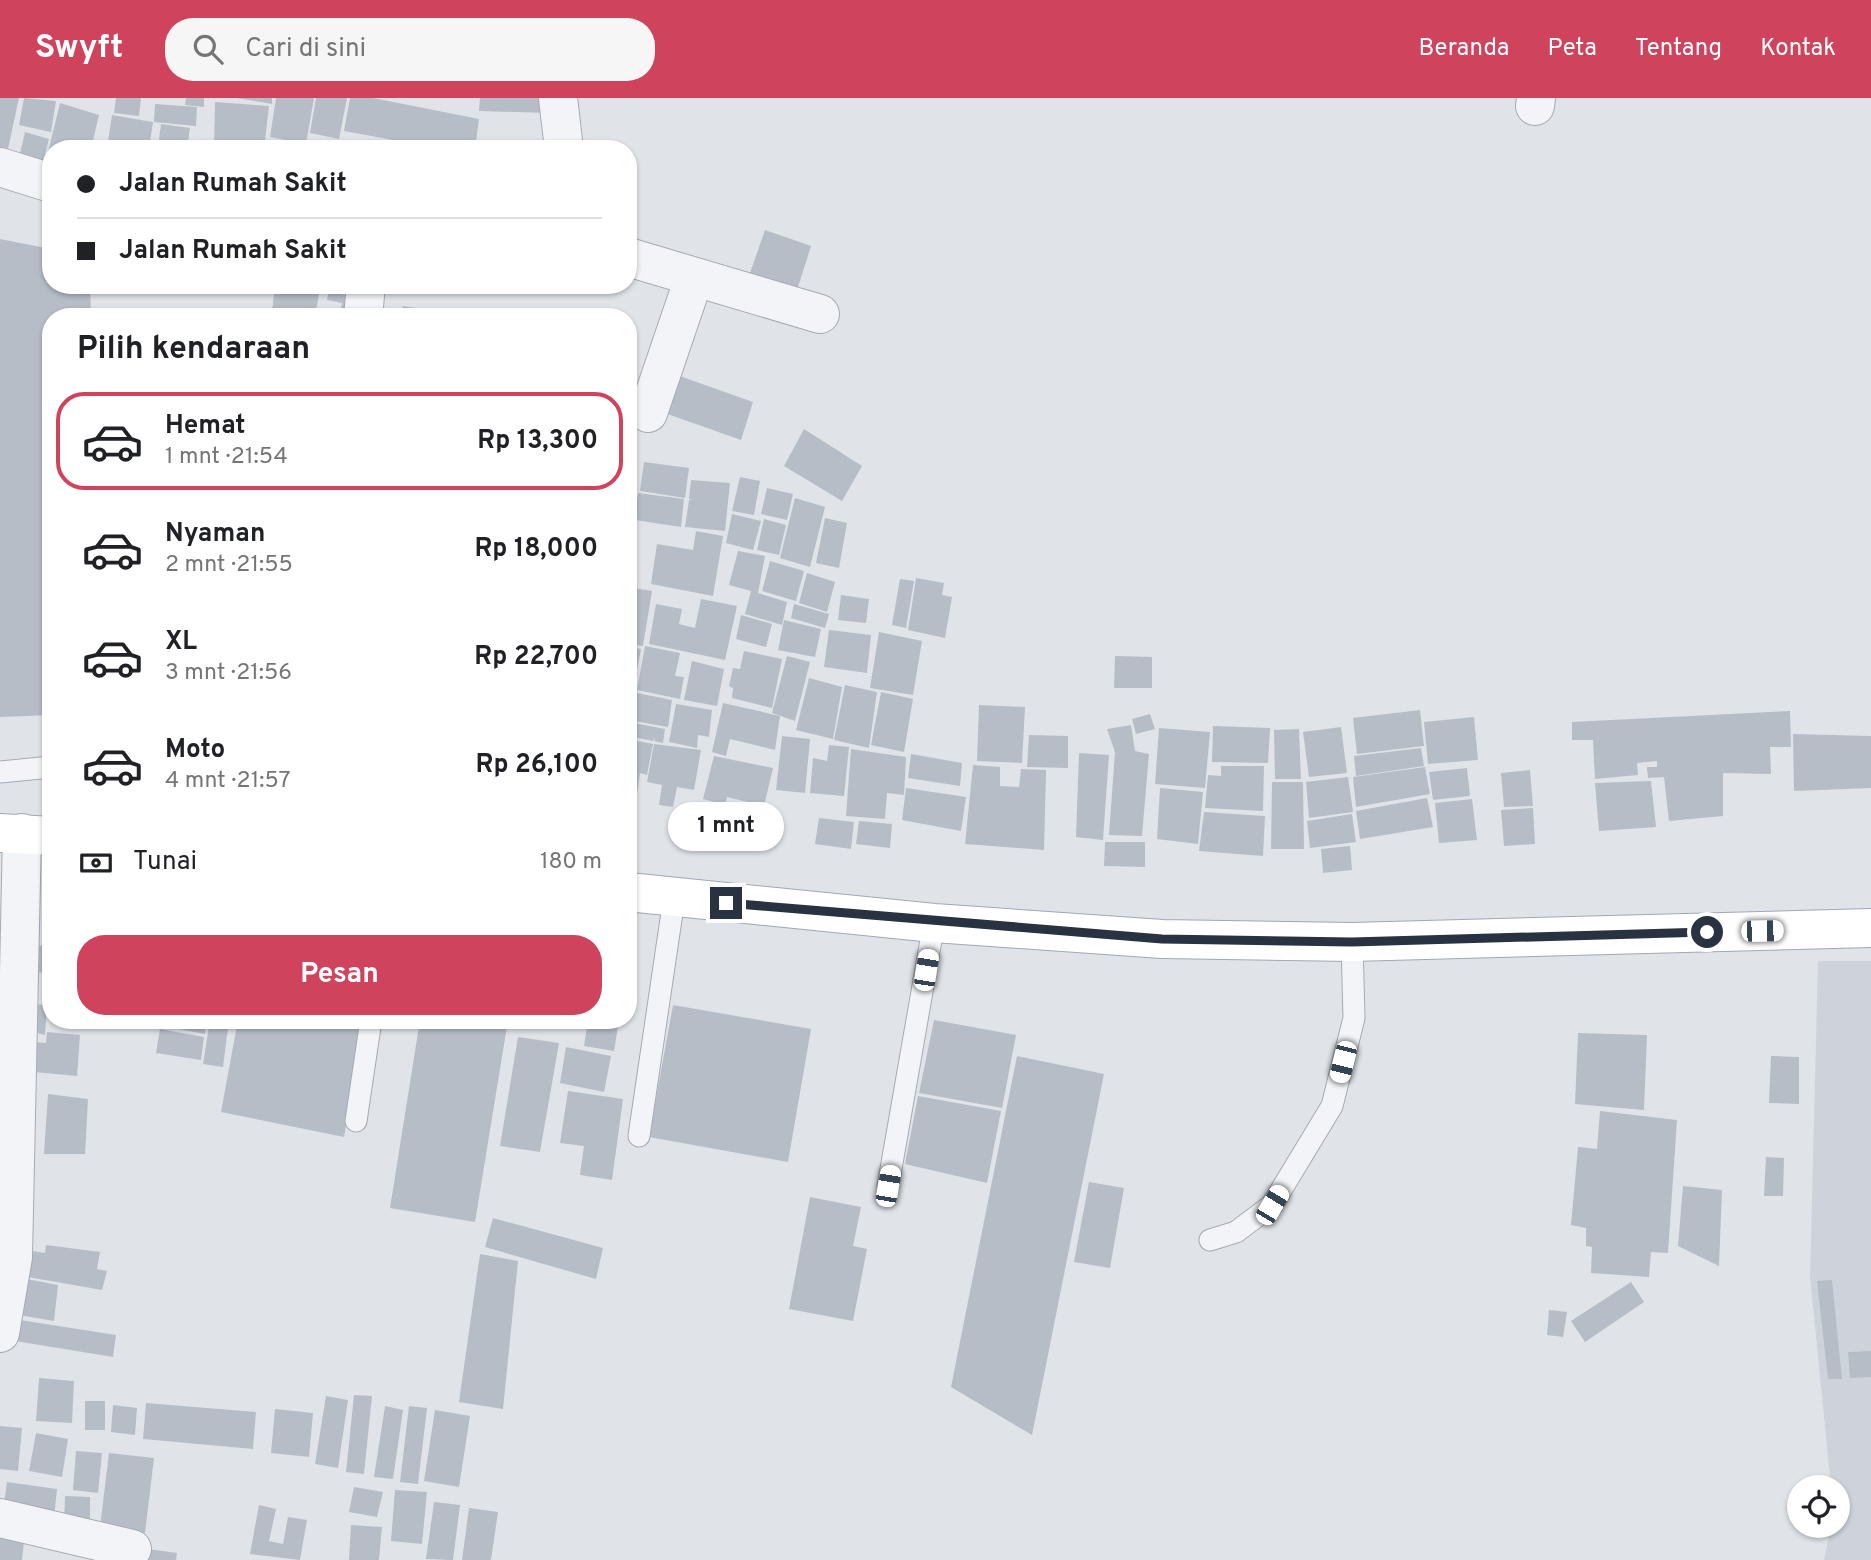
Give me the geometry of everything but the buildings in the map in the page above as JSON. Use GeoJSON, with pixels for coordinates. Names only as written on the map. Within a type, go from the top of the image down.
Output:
{"type":"FeatureCollection","features":[{"type":"Feature","properties":{"kind":"main road"},"geometry":{"type":"LineString","coordinates":[[637,893],[934,923],[1162,939],[1352,942],[1871,928]]}},
{"type":"Feature","properties":{"kind":"street"},"geometry":{"type":"LineString","coordinates":[[558,98],[563,140]]}},
{"type":"Feature","properties":{"kind":"street"},"geometry":{"type":"LineString","coordinates":[[0,167],[42,180]]}},
{"type":"Feature","properties":{"kind":"street"},"geometry":{"type":"LineString","coordinates":[[637,260],[820,314]]}},
{"type":"Feature","properties":{"kind":"street"},"geometry":{"type":"LineString","coordinates":[[648,413],[694,278]]}},
{"type":"Feature","properties":{"kind":"street"},"geometry":{"type":"LineString","coordinates":[[0,1333],[13,1257],[24,834]]}},
{"type":"Feature","properties":{"kind":"street"},"geometry":{"type":"LineString","coordinates":[[0,1518],[132,1549]]}},
{"type":"Feature","properties":{"kind":"lane"},"geometry":{"type":"LineString","coordinates":[[0,772],[42,768]]}},
{"type":"Feature","properties":{"kind":"lane"},"geometry":{"type":"LineString","coordinates":[[639,1136],[674,899]]}},
{"type":"Feature","properties":{"kind":"lane"},"geometry":{"type":"LineString","coordinates":[[888,1186],[934,923]]}},
{"type":"Feature","properties":{"kind":"lane"},"geometry":{"type":"LineString","coordinates":[[1210,1240],[1236,1232],[1272,1205],[1332,1106],[1354,1017],[1352,942]]}},
{"type":"Feature","properties":{"kind":"lane"},"geometry":{"type":"LineString","coordinates":[[356,1121],[370,1029]]}},
{"type":"Feature","properties":{"kind":"shaded area"},"geometry":{"type":"Polygon","coordinates":[[[1818,961],[1871,961],[1871,1560],[1824,1560],[1829,1538],[1850,1538],[1850,1475],[1830,1475],[1810,1277],[1818,961]]]}},
{"type":"Feature","properties":{"kind":"route"},"geometry":{"type":"LineString","coordinates":[[726,903],[934,923],[1162,939],[1352,942],[1707,932]]}}]}
